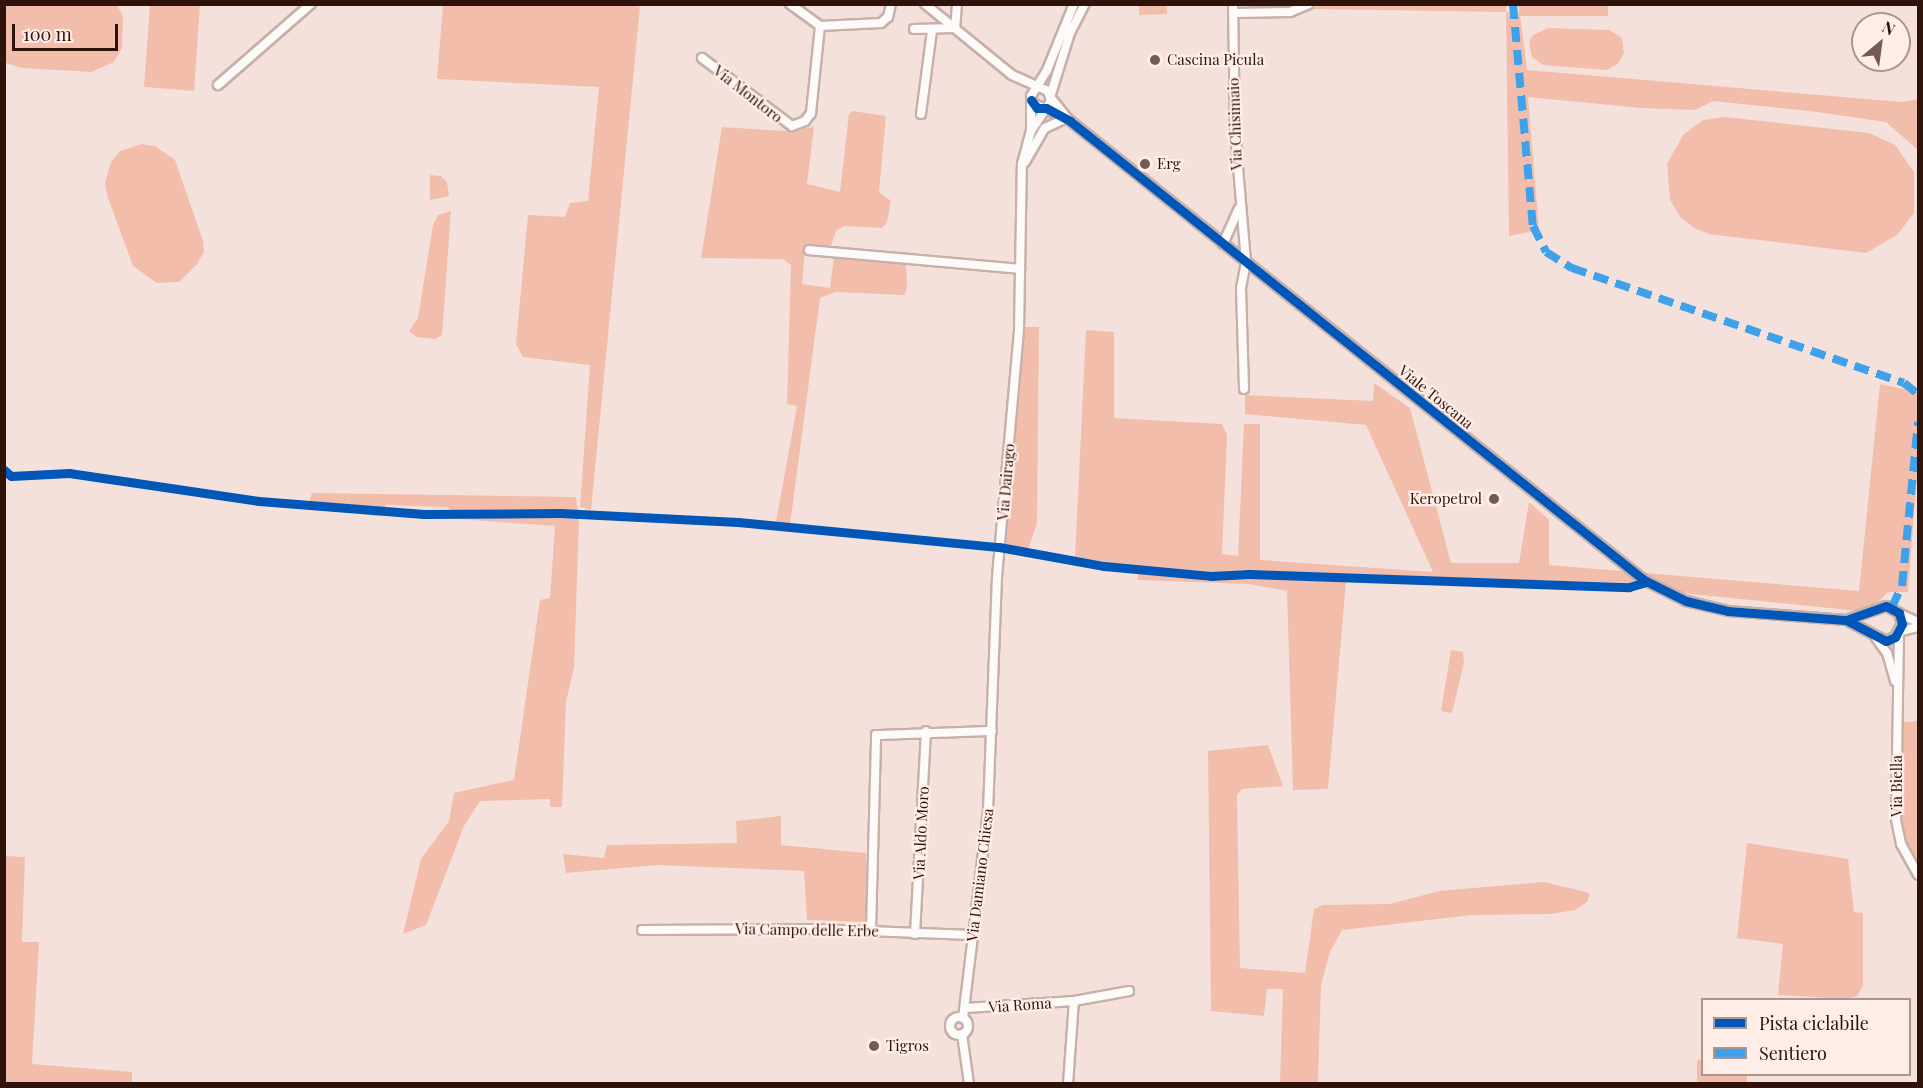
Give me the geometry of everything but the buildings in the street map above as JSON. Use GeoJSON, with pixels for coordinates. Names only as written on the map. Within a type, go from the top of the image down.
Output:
{"type":"FeatureCollection","features":[{"type":"Feature","properties":{"kind":"street"},"geometry":{"type":"LineString","coordinates":[[218,85],[311,4]]}},
{"type":"Feature","properties":{"kind":"street"},"geometry":{"type":"LineString","coordinates":[[790,4],[820,26],[881,23],[888,17],[891,4]]}},
{"type":"Feature","properties":{"kind":"street"},"geometry":{"type":"LineString","coordinates":[[925,4],[1012,75],[1051,96]]}},
{"type":"Feature","properties":{"kind":"street"},"geometry":{"type":"LineString","coordinates":[[955,28],[957,4]]}},
{"type":"Feature","properties":{"kind":"street"},"geometry":{"type":"LineString","coordinates":[[1031,131],[1031,101],[1074,4]]}},
{"type":"Feature","properties":{"kind":"street"},"geometry":{"type":"LineString","coordinates":[[1031,131],[1046,108],[1070,33],[1085,4]]}},
{"type":"Feature","properties":{"kind":"street"},"geometry":{"type":"LineString","coordinates":[[1233,9],[1290,12],[1309,4]]}},
{"type":"Feature","properties":{"kind":"street","name":"Via Chisimaio"},"geometry":{"type":"LineString","coordinates":[[1233,9],[1239,208],[1246,263],[1241,288],[1244,389]]}},
{"type":"Feature","properties":{"kind":"street","name":"Via Montoro"},"geometry":{"type":"LineString","coordinates":[[702,58],[792,126],[807,120],[811,113],[820,26]]}},
{"type":"Feature","properties":{"kind":"street"},"geometry":{"type":"LineString","coordinates":[[914,29],[955,28]]}},
{"type":"Feature","properties":{"kind":"street"},"geometry":{"type":"LineString","coordinates":[[921,114],[932,30]]}},
{"type":"Feature","properties":{"kind":"street"},"geometry":{"type":"LineString","coordinates":[[1012,75],[1031,101]]}},
{"type":"Feature","properties":{"kind":"street","name":"Viale Toscana"},"geometry":{"type":"LineString","coordinates":[[1051,96],[1067,119]]}},
{"type":"Feature","properties":{"kind":"street","name":"Viale Toscana"},"geometry":{"type":"LineString","coordinates":[[1031,101],[1037,108],[1046,108],[1067,119],[1647,582],[1686,601],[1722,610],[1846,620],[1886,606],[1918,625]]}},
{"type":"Feature","properties":{"kind":"street"},"geometry":{"type":"LineString","coordinates":[[1022,171],[1045,128],[1067,119]]}},
{"type":"Feature","properties":{"kind":"street","name":"Via Dairago"},"geometry":{"type":"LineString","coordinates":[[992,731],[997,577],[1018,349],[1022,171],[1031,131]]}},
{"type":"Feature","properties":{"kind":"street","name":"Via Chisimaio"},"geometry":{"type":"LineString","coordinates":[[1223,244],[1239,208]]}},
{"type":"Feature","properties":{"kind":"street"},"geometry":{"type":"LineString","coordinates":[[1205,230],[1232,222]]}},
{"type":"Feature","properties":{"kind":"street"},"geometry":{"type":"LineString","coordinates":[[1223,244],[1234,243],[1242,231]]}},
{"type":"Feature","properties":{"kind":"street"},"geometry":{"type":"LineString","coordinates":[[809,250],[1020,269]]}},
{"type":"Feature","properties":{"kind":"street"},"geometry":{"type":"LineString","coordinates":[[1872,612],[1868,622],[1873,635]]}},
{"type":"Feature","properties":{"kind":"street"},"geometry":{"type":"LineString","coordinates":[[1899,613],[1900,632]]}},
{"type":"Feature","properties":{"kind":"street","name":"Viale Toscana"},"geometry":{"type":"LineString","coordinates":[[1846,620],[1873,635],[1891,640],[1900,632],[1918,625]]}},
{"type":"Feature","properties":{"kind":"street","name":"Via Biella"},"geometry":{"type":"LineString","coordinates":[[1900,632],[1896,820],[1901,844],[1918,875]]}},
{"type":"Feature","properties":{"kind":"street","name":"Via Biella"},"geometry":{"type":"LineString","coordinates":[[1873,635],[1887,653],[1898,693]]}},
{"type":"Feature","properties":{"kind":"street"},"geometry":{"type":"LineString","coordinates":[[871,931],[876,735],[926,731],[992,731]]}},
{"type":"Feature","properties":{"kind":"street","name":"Via Aldo Moro"},"geometry":{"type":"LineString","coordinates":[[915,934],[926,731]]}},
{"type":"Feature","properties":{"kind":"street","name":"Via Damiano Chiesa"},"geometry":{"type":"LineString","coordinates":[[963,1018],[988,811],[992,731]]}},
{"type":"Feature","properties":{"kind":"street","name":"Via Campo delle Erbe"},"geometry":{"type":"LineString","coordinates":[[642,930],[871,931],[972,935]]}},
{"type":"Feature","properties":{"kind":"street","name":"Via Roma"},"geometry":{"type":"LineString","coordinates":[[966,1008],[1074,1001],[1129,992]]}},
{"type":"Feature","properties":{"kind":"street","name":"Via Roma"},"geometry":{"type":"LineString","coordinates":[[1068,1083],[1074,1001]]}},
{"type":"Feature","properties":{"kind":"street"},"geometry":{"type":"LineString","coordinates":[[963,1018],[968,1028],[962,1034],[954,1033],[951,1026],[954,1019],[963,1018]]}},
{"type":"Feature","properties":{"kind":"street"},"geometry":{"type":"LineString","coordinates":[[962,1034],[969,1083]]}},
{"type":"Feature","properties":{"kind":"shaded area"},"geometry":{"type":"Polygon","coordinates":[[[5,4],[117,5],[123,16],[122,48],[114,62],[91,72],[22,68],[6,63],[5,4]]]}},
{"type":"Feature","properties":{"kind":"shaded area"},"geometry":{"type":"Polygon","coordinates":[[[629,4],[640,7],[591,510],[580,507],[590,365],[523,357],[516,344],[528,215],[565,217],[570,203],[588,201],[599,87],[437,79],[443,5],[629,4]]]}},
{"type":"Feature","properties":{"kind":"shaded area"},"geometry":{"type":"Polygon","coordinates":[[[150,5],[200,5],[194,91],[144,87],[150,5]]]}},
{"type":"Feature","properties":{"kind":"shaded area"},"geometry":{"type":"Polygon","coordinates":[[[1139,5],[1167,5],[1167,14],[1139,15],[1139,5]]]}},
{"type":"Feature","properties":{"kind":"shaded area"},"geometry":{"type":"Polygon","coordinates":[[[1320,5],[1506,5],[1506,12],[1312,9],[1320,5]]]}},
{"type":"Feature","properties":{"kind":"shaded area"},"geometry":{"type":"Polygon","coordinates":[[[1519,5],[1608,5],[1608,16],[1520,16],[1527,70],[1902,102],[1918,99],[1918,150],[1886,122],[1810,111],[1713,101],[1695,110],[1641,108],[1528,97],[1539,230],[1509,236],[1506,12],[1519,15],[1519,5]]]}},
{"type":"Feature","properties":{"kind":"shaded area"},"geometry":{"type":"Polygon","coordinates":[[[1548,28],[1609,30],[1622,38],[1624,53],[1618,64],[1606,70],[1543,65],[1532,57],[1529,42],[1533,35],[1548,28]]]}},
{"type":"Feature","properties":{"kind":"shaded area"},"geometry":{"type":"Polygon","coordinates":[[[853,111],[886,116],[879,192],[891,201],[887,222],[882,228],[844,226],[836,231],[830,249],[805,248],[802,284],[830,288],[834,256],[906,263],[907,288],[904,295],[836,292],[820,298],[790,525],[776,522],[797,406],[787,404],[791,265],[783,259],[701,258],[722,127],[784,131],[814,127],[807,184],[840,192],[849,114],[853,111]]]}},
{"type":"Feature","properties":{"kind":"shaded area"},"geometry":{"type":"Polygon","coordinates":[[[1725,117],[1869,133],[1895,145],[1914,172],[1914,213],[1897,235],[1866,253],[1709,234],[1696,229],[1681,218],[1670,200],[1667,164],[1683,135],[1703,120],[1725,117]]]}},
{"type":"Feature","properties":{"kind":"shaded area"},"geometry":{"type":"Polygon","coordinates":[[[142,144],[155,146],[175,160],[203,241],[204,252],[197,264],[179,282],[157,283],[133,266],[107,195],[105,183],[111,162],[120,151],[142,144]]]}},
{"type":"Feature","properties":{"kind":"shaded area"},"geometry":{"type":"Polygon","coordinates":[[[430,175],[441,176],[447,182],[449,196],[430,200],[430,175]]]}},
{"type":"Feature","properties":{"kind":"shaded area"},"geometry":{"type":"Polygon","coordinates":[[[451,211],[442,335],[435,339],[417,337],[409,331],[418,318],[433,225],[438,215],[451,211]]]}},
{"type":"Feature","properties":{"kind":"shaded area"},"geometry":{"type":"Polygon","coordinates":[[[1023,327],[1039,327],[1037,523],[1028,550],[1011,548],[1004,542],[1023,327]]]}},
{"type":"Feature","properties":{"kind":"shaded area"},"geometry":{"type":"Polygon","coordinates":[[[1086,330],[1114,332],[1114,418],[1222,424],[1227,435],[1222,554],[1238,556],[1244,424],[1260,424],[1260,560],[1433,572],[1366,425],[1245,414],[1245,395],[1373,401],[1374,383],[1410,408],[1451,563],[1519,563],[1529,502],[1549,520],[1549,565],[1859,591],[1880,384],[1918,392],[1918,462],[1908,592],[1888,592],[1868,612],[1692,594],[1636,583],[1435,577],[1346,582],[1328,789],[1293,790],[1287,591],[1248,584],[1138,580],[1138,567],[1075,557],[1086,330]]]}},
{"type":"Feature","properties":{"kind":"shaded area"},"geometry":{"type":"Polygon","coordinates":[[[312,493],[576,497],[579,520],[574,668],[566,702],[562,807],[550,807],[550,799],[480,801],[464,826],[426,925],[403,934],[421,859],[449,821],[454,793],[514,780],[540,600],[550,598],[555,526],[459,519],[448,507],[386,505],[378,516],[307,508],[312,493]]]}},
{"type":"Feature","properties":{"kind":"shaded area"},"geometry":{"type":"Polygon","coordinates":[[[1451,650],[1463,652],[1464,663],[1452,713],[1441,711],[1451,650]]]}},
{"type":"Feature","properties":{"kind":"shaded area"},"geometry":{"type":"Polygon","coordinates":[[[1918,721],[1918,868],[1905,840],[1902,820],[1903,722],[1918,721]]]}},
{"type":"Feature","properties":{"kind":"shaded area"},"geometry":{"type":"Polygon","coordinates":[[[1268,745],[1283,786],[1242,789],[1237,795],[1240,968],[1305,973],[1314,909],[1323,905],[1390,904],[1439,891],[1544,882],[1586,892],[1590,894],[1587,902],[1575,910],[1550,914],[1472,915],[1342,930],[1330,952],[1321,985],[1318,1083],[1280,1083],[1283,989],[1267,989],[1264,1016],[1211,1011],[1208,751],[1268,745]]]}},
{"type":"Feature","properties":{"kind":"shaded area"},"geometry":{"type":"Polygon","coordinates":[[[781,816],[781,845],[866,853],[866,922],[807,920],[804,871],[657,865],[566,873],[563,854],[604,858],[607,845],[737,843],[736,821],[781,816]]]}},
{"type":"Feature","properties":{"kind":"shaded area"},"geometry":{"type":"Polygon","coordinates":[[[1747,843],[1848,859],[1854,912],[1863,913],[1863,985],[1857,996],[1829,998],[1778,995],[1783,944],[1737,938],[1747,843]]]}},
{"type":"Feature","properties":{"kind":"shaded area"},"geometry":{"type":"Polygon","coordinates":[[[5,856],[25,857],[22,942],[39,942],[32,1064],[132,1072],[132,1083],[5,1083],[5,856]]]}},
{"type":"Feature","properties":{"kind":"shaded area"},"geometry":{"type":"Polygon","coordinates":[[[1697,1060],[1701,1060],[1701,1076],[1747,1076],[1747,1083],[1697,1083],[1697,1060]]]}},
{"type":"Feature","properties":{"kind":"marked path"},"geometry":{"type":"LineString","coordinates":[[1513,4],[1533,226],[1546,252],[1572,268],[1904,383],[1918,394]]}},
{"type":"Feature","properties":{"kind":"marked path"},"geometry":{"type":"LineString","coordinates":[[1892,607],[1902,586],[1918,422]]}},
{"type":"Feature","properties":{"kind":"cycle path"},"geometry":{"type":"LineString","coordinates":[[1031,100],[1037,108],[1046,108],[1070,121],[1644,580],[1686,601],[1728,611],[1846,620],[1886,606],[1899,613],[1902,624],[1895,637],[1886,641],[1846,620]]}},
{"type":"Feature","properties":{"kind":"cycle path"},"geometry":{"type":"LineString","coordinates":[[4,470],[11,476],[69,473],[259,501],[423,514],[560,513],[738,522],[999,547],[1104,566],[1211,576],[1249,574],[1629,587],[1647,582]]}},
{"type":"Feature","properties":{"kind":"place","name":"Cascina Picula"},"geometry":{"type":"Point","coordinates":[1155,60]}},
{"type":"Feature","properties":{"kind":"place","name":"Erg"},"geometry":{"type":"Point","coordinates":[1145,164]}},
{"type":"Feature","properties":{"kind":"place","name":"Keropetrol"},"geometry":{"type":"Point","coordinates":[1494,499]}},
{"type":"Feature","properties":{"kind":"place","name":"Tigros"},"geometry":{"type":"Point","coordinates":[874,1046]}}]}
